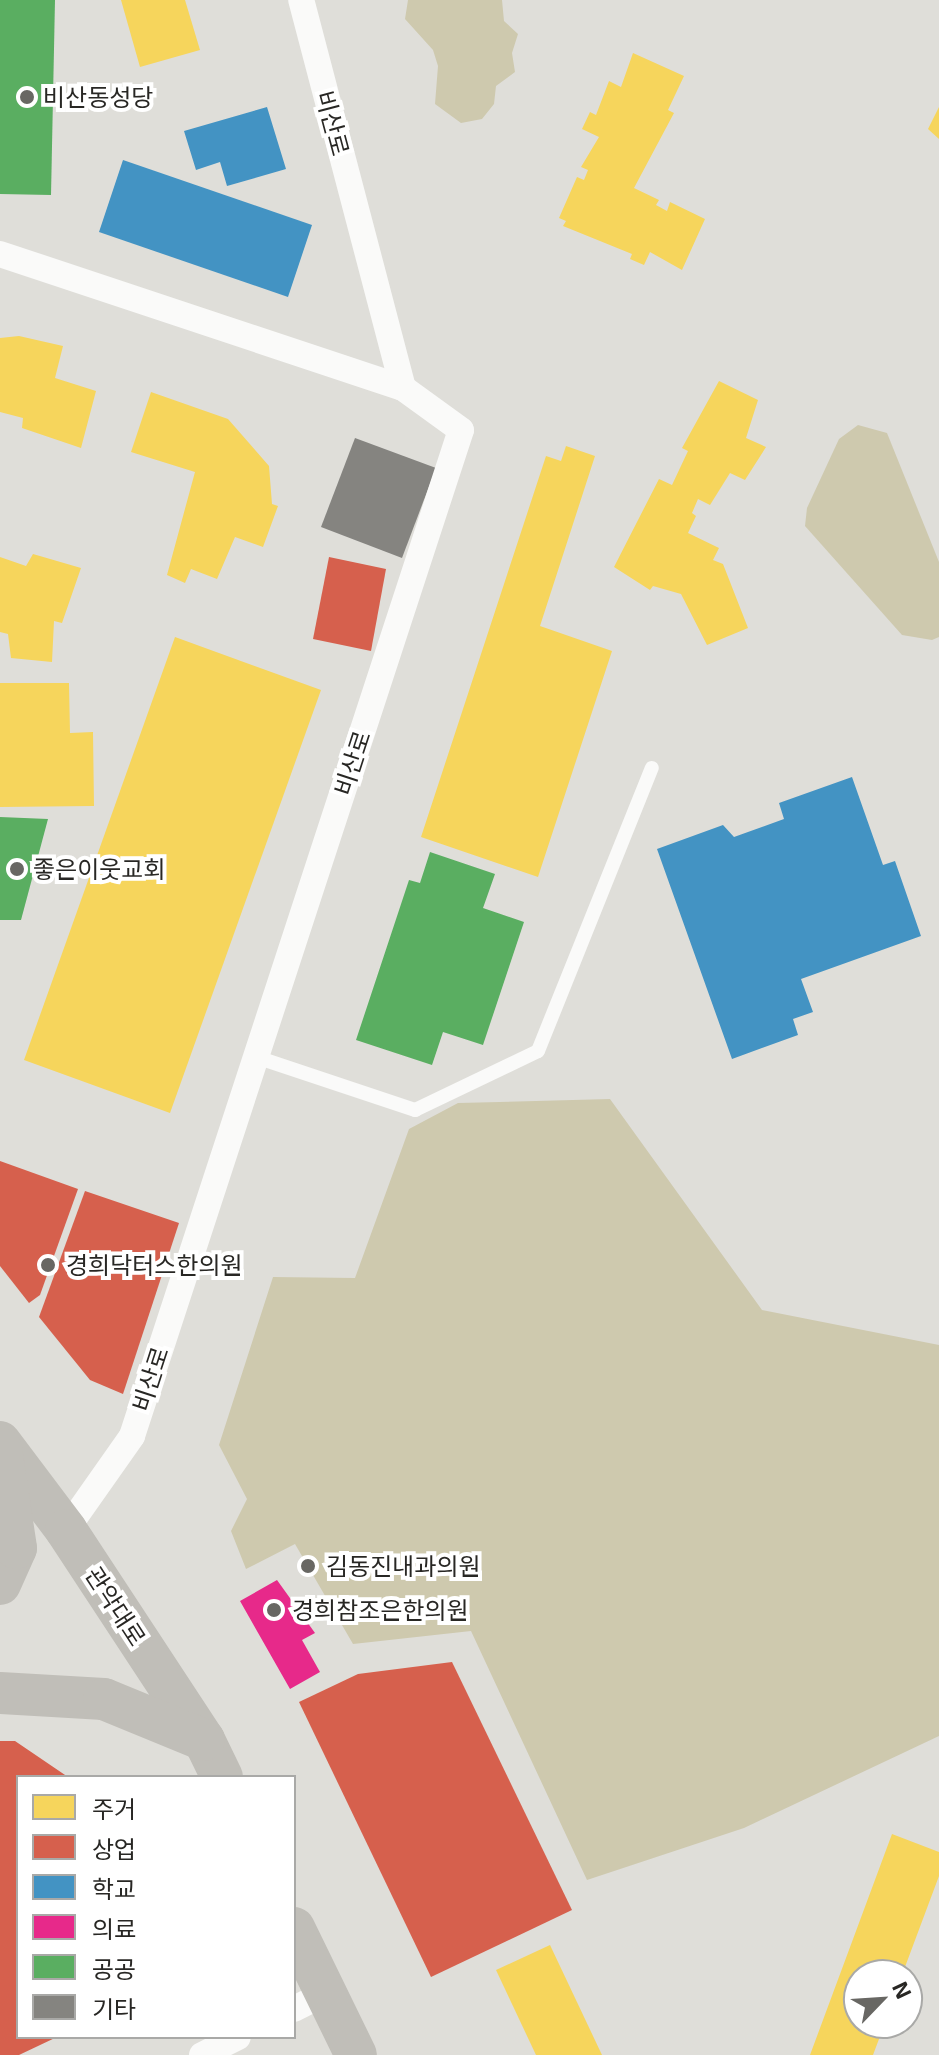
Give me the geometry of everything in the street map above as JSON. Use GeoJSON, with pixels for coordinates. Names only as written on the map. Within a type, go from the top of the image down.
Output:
{"type":"FeatureCollection","features":[{"type":"Feature","properties":{"kind":"main road","name":"관악대로"},"geometry":{"type":"LineString","coordinates":[[0,1442],[66,1530],[204,1740],[221,1775]]}},
{"type":"Feature","properties":{"kind":"main road"},"geometry":{"type":"LineString","coordinates":[[0,1442],[16,1548],[0,1584]]}},
{"type":"Feature","properties":{"kind":"main road"},"geometry":{"type":"LineString","coordinates":[[0,1693],[104,1699],[204,1740]]}},
{"type":"Feature","properties":{"kind":"main road"},"geometry":{"type":"LineString","coordinates":[[296,1937],[310,2001],[356,2055]]}},
{"type":"Feature","properties":{"kind":"street","name":"비산로"},"geometry":{"type":"LineString","coordinates":[[66,1530],[132,1436],[461,430],[403,388],[301,0]]}},
{"type":"Feature","properties":{"kind":"street"},"geometry":{"type":"LineString","coordinates":[[0,254],[403,388]]}},
{"type":"Feature","properties":{"kind":"street"},"geometry":{"type":"LineString","coordinates":[[202,2055],[234,2039]]}},
{"type":"Feature","properties":{"kind":"lane"},"geometry":{"type":"LineString","coordinates":[[256,1057],[415,1110],[538,1051],[652,768]]}},
{"type":"Feature","properties":{"kind":"shaded area"},"geometry":{"type":"Polygon","coordinates":[[[408,0],[502,0],[504,21],[518,34],[512,53],[515,72],[496,86],[494,104],[482,119],[461,123],[435,104],[438,66],[433,50],[405,19],[408,0]]]}},
{"type":"Feature","properties":{"kind":"shaded area"},"geometry":{"type":"Polygon","coordinates":[[[858,425],[887,433],[939,562],[939,637],[932,640],[902,635],[805,526],[807,508],[839,439],[858,425]]]}},
{"type":"Feature","properties":{"kind":"shaded area"},"geometry":{"type":"Polygon","coordinates":[[[610,1099],[762,1310],[939,1345],[939,1736],[744,1828],[587,1880],[471,1631],[353,1644],[295,1544],[246,1569],[231,1531],[247,1499],[219,1445],[273,1277],[355,1278],[409,1129],[458,1103],[610,1099]]]}},
{"type":"Feature","properties":{"kind":"building: 주거"},"geometry":{"type":"Polygon","coordinates":[[[121,0],[185,0],[200,50],[140,67],[121,0]]]}},
{"type":"Feature","properties":{"kind":"building: 주거"},"geometry":{"type":"Polygon","coordinates":[[[633,53],[684,76],[668,110],[674,113],[634,188],[659,200],[656,205],[667,211],[670,202],[705,219],[682,270],[650,252],[644,265],[630,259],[632,254],[563,226],[566,221],[559,218],[577,177],[584,180],[588,170],[581,167],[599,137],[582,129],[590,112],[596,115],[609,81],[621,87],[633,53]]]}},
{"type":"Feature","properties":{"kind":"building: 주거"},"geometry":{"type":"Polygon","coordinates":[[[939,107],[939,139],[928,129],[939,107]]]}},
{"type":"Feature","properties":{"kind":"building: 주거"},"geometry":{"type":"Polygon","coordinates":[[[19,336],[63,346],[55,378],[96,391],[81,448],[22,428],[23,418],[0,412],[0,338],[19,336]]]}},
{"type":"Feature","properties":{"kind":"building: 주거"},"geometry":{"type":"Polygon","coordinates":[[[719,381],[758,400],[746,438],[766,447],[745,480],[730,473],[710,505],[698,499],[692,513],[696,516],[688,533],[719,548],[713,560],[723,564],[748,628],[707,645],[681,594],[653,586],[650,590],[614,567],[659,479],[672,485],[688,451],[682,448],[719,381]]]}},
{"type":"Feature","properties":{"kind":"building: 주거"},"geometry":{"type":"Polygon","coordinates":[[[151,392],[228,419],[269,466],[272,504],[278,506],[263,547],[235,537],[217,579],[191,569],[185,583],[167,575],[195,472],[131,452],[151,392]]]}},
{"type":"Feature","properties":{"kind":"building: 주거"},"geometry":{"type":"Polygon","coordinates":[[[566,446],[595,456],[540,626],[612,651],[538,877],[421,837],[546,456],[561,461],[566,446]]]}},
{"type":"Feature","properties":{"kind":"building: 주거"},"geometry":{"type":"Polygon","coordinates":[[[33,554],[81,568],[62,623],[54,621],[52,662],[11,658],[8,634],[0,632],[0,557],[26,566],[33,554]]]}},
{"type":"Feature","properties":{"kind":"building: 주거"},"geometry":{"type":"Polygon","coordinates":[[[175,637],[321,690],[170,1113],[24,1060],[175,637]]]}},
{"type":"Feature","properties":{"kind":"building: 주거"},"geometry":{"type":"Polygon","coordinates":[[[0,683],[69,683],[70,733],[93,732],[94,806],[0,807],[0,683]]]}},
{"type":"Feature","properties":{"kind":"building: 주거"},"geometry":{"type":"Polygon","coordinates":[[[892,1834],[939,1852],[939,1876],[908,1959],[846,1959],[892,1834]]]}},
{"type":"Feature","properties":{"kind":"building: 주거"},"geometry":{"type":"Polygon","coordinates":[[[550,1945],[602,2055],[536,2055],[496,1970],[550,1945]]]}},
{"type":"Feature","properties":{"kind":"building: 주거"},"geometry":{"type":"Polygon","coordinates":[[[843,1966],[843,2039],[879,2039],[873,2055],[810,2055],[843,1966]]]}},
{"type":"Feature","properties":{"kind":"building: 상업"},"geometry":{"type":"Polygon","coordinates":[[[329,557],[386,569],[371,651],[313,639],[329,557]]]}},
{"type":"Feature","properties":{"kind":"building: 상업"},"geometry":{"type":"Polygon","coordinates":[[[0,1161],[78,1189],[40,1295],[29,1303],[0,1266],[0,1161]]]}},
{"type":"Feature","properties":{"kind":"building: 상업"},"geometry":{"type":"Polygon","coordinates":[[[85,1191],[179,1223],[123,1394],[90,1380],[39,1317],[85,1191]]]}},
{"type":"Feature","properties":{"kind":"building: 상업"},"geometry":{"type":"Polygon","coordinates":[[[452,1662],[572,1910],[431,1977],[299,1702],[358,1674],[452,1662]]]}},
{"type":"Feature","properties":{"kind":"building: 상업"},"geometry":{"type":"Polygon","coordinates":[[[0,1741],[15,1741],[65,1775],[16,1775],[16,2039],[53,2039],[19,2055],[0,2055],[0,1741]]]}},
{"type":"Feature","properties":{"kind":"building: 학교"},"geometry":{"type":"Polygon","coordinates":[[[267,107],[286,169],[227,186],[220,162],[196,170],[184,131],[267,107]]]}},
{"type":"Feature","properties":{"kind":"building: 학교"},"geometry":{"type":"Polygon","coordinates":[[[123,160],[312,225],[288,297],[99,232],[123,160]]]}},
{"type":"Feature","properties":{"kind":"building: 학교"},"geometry":{"type":"Polygon","coordinates":[[[852,777],[883,865],[895,861],[921,936],[801,979],[813,1012],[793,1019],[798,1035],[732,1059],[657,849],[723,825],[734,837],[784,819],[779,803],[852,777]]]}},
{"type":"Feature","properties":{"kind":"building: 의료"},"geometry":{"type":"Polygon","coordinates":[[[277,1580],[315,1633],[302,1640],[320,1672],[290,1689],[240,1601],[277,1580]]]}},
{"type":"Feature","properties":{"kind":"building: 공공","name":"비산동성당"},"geometry":{"type":"Polygon","coordinates":[[[0,0],[55,0],[51,195],[0,194],[0,0]]]}},
{"type":"Feature","properties":{"kind":"building: 공공","name":"좋은이웃교회"},"geometry":{"type":"Polygon","coordinates":[[[0,817],[48,819],[21,920],[0,920],[0,817]]]}},
{"type":"Feature","properties":{"kind":"building: 공공"},"geometry":{"type":"Polygon","coordinates":[[[430,852],[495,874],[483,908],[524,922],[483,1045],[443,1032],[432,1065],[356,1040],[409,880],[420,883],[430,852]]]}},
{"type":"Feature","properties":{"kind":"building: 기타"},"geometry":{"type":"Polygon","coordinates":[[[355,438],[436,468],[402,558],[321,527],[355,438]]]}},
{"type":"Feature","properties":{"kind":"place","name":"비산동성당"},"geometry":{"type":"Point","coordinates":[27,97]}},
{"type":"Feature","properties":{"kind":"place","name":"좋은이웃교회"},"geometry":{"type":"Point","coordinates":[17,869]}},
{"type":"Feature","properties":{"kind":"place","name":"경희닥터스한의원"},"geometry":{"type":"Point","coordinates":[48,1265]}},
{"type":"Feature","properties":{"kind":"place","name":"김동진내과의원"},"geometry":{"type":"Point","coordinates":[308,1566]}},
{"type":"Feature","properties":{"kind":"place","name":"경희참조은한의원"},"geometry":{"type":"Point","coordinates":[274,1610]}}]}
